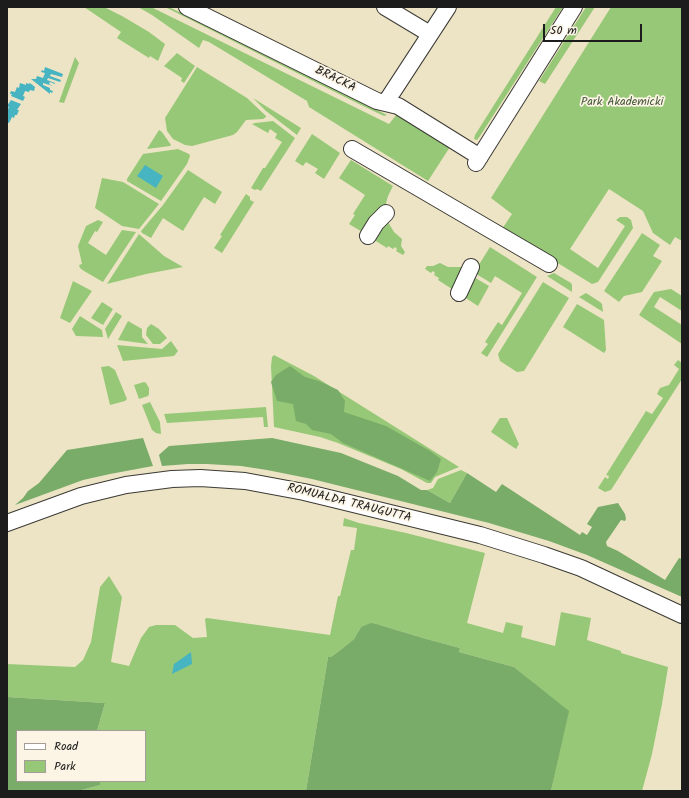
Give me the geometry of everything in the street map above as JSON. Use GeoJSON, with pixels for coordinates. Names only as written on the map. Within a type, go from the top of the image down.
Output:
{"type":"FeatureCollection","features":[{"type":"Feature","properties":{"kind":"street","name":"BRACKA"},"geometry":{"type":"LineString","coordinates":[[187,7],[377,101],[398,106],[478,160],[574,7]]}},
{"type":"Feature","properties":{"kind":"street"},"geometry":{"type":"LineString","coordinates":[[385,7],[430,34]]}},
{"type":"Feature","properties":{"kind":"street"},"geometry":{"type":"LineString","coordinates":[[386,102],[448,7]]}},
{"type":"Feature","properties":{"kind":"street"},"geometry":{"type":"LineString","coordinates":[[352,149],[549,264]]}},
{"type":"Feature","properties":{"kind":"street"},"geometry":{"type":"LineString","coordinates":[[368,236],[376,223],[386,213]]}},
{"type":"Feature","properties":{"kind":"street"},"geometry":{"type":"LineString","coordinates":[[459,293],[471,267]]}},
{"type":"Feature","properties":{"kind":"street","name":"ROMUALDA TRAUGUTTA"},"geometry":{"type":"LineString","coordinates":[[7,524],[81,496],[106,489],[138,483],[172,479],[200,478],[246,481],[304,492],[480,535],[523,548],[581,568],[682,615]]}},
{"type":"Feature","properties":{"kind":"green space"},"geometry":{"type":"Polygon","coordinates":[[[84,7],[104,7],[149,32],[165,44],[158,61],[150,56],[149,58],[117,38],[121,32],[84,7]]]}},
{"type":"Feature","properties":{"kind":"green space"},"geometry":{"type":"Polygon","coordinates":[[[138,7],[151,7],[389,124],[397,114],[450,147],[428,181],[309,107],[307,101],[209,42],[203,40],[199,48],[138,7]]]}},
{"type":"Feature","properties":{"kind":"green space"},"geometry":{"type":"Polygon","coordinates":[[[165,7],[169,7],[387,115],[384,116],[363,106],[165,7]]]}},
{"type":"Feature","properties":{"kind":"green space"},"geometry":{"type":"Polygon","coordinates":[[[556,7],[563,7],[480,136],[477,140],[474,139],[475,135],[556,7]]]}},
{"type":"Feature","properties":{"kind":"green space"},"geometry":{"type":"Polygon","coordinates":[[[586,7],[595,7],[545,84],[539,81],[586,7]]]}},
{"type":"Feature","properties":{"kind":"green space","name":"Park Akademicki"},"geometry":{"type":"Polygon","coordinates":[[[611,7],[682,7],[682,241],[675,237],[670,245],[653,233],[643,211],[609,189],[570,249],[598,268],[625,226],[616,220],[620,217],[627,217],[631,220],[633,228],[598,282],[592,284],[502,229],[512,214],[491,198],[611,7]]]}},
{"type":"Feature","properties":{"kind":"green space"},"geometry":{"type":"Polygon","coordinates":[[[177,53],[195,66],[184,83],[181,81],[182,78],[164,66],[177,53]]]}},
{"type":"Feature","properties":{"kind":"green space"},"geometry":{"type":"Polygon","coordinates":[[[75,57],[79,63],[64,103],[59,102],[75,57]]]}},
{"type":"Feature","properties":{"kind":"green space"},"geometry":{"type":"Polygon","coordinates":[[[197,67],[247,98],[266,117],[263,119],[246,120],[233,135],[192,146],[185,145],[173,139],[167,131],[165,118],[197,67]]]}},
{"type":"Feature","properties":{"kind":"green space"},"geometry":{"type":"Polygon","coordinates":[[[253,98],[301,128],[297,135],[266,111],[253,98]]]}},
{"type":"Feature","properties":{"kind":"green space"},"geometry":{"type":"Polygon","coordinates":[[[273,121],[295,138],[261,191],[257,189],[255,190],[251,188],[263,168],[265,168],[282,142],[275,138],[277,134],[270,129],[268,133],[252,124],[273,121]]]}},
{"type":"Feature","properties":{"kind":"green space"},"geometry":{"type":"Polygon","coordinates":[[[159,130],[171,145],[147,149],[159,130]]]}},
{"type":"Feature","properties":{"kind":"green space"},"geometry":{"type":"Polygon","coordinates":[[[312,134],[340,153],[324,179],[315,173],[318,169],[306,162],[303,166],[295,161],[312,134]]]}},
{"type":"Feature","properties":{"kind":"green space"},"geometry":{"type":"Polygon","coordinates":[[[178,149],[189,154],[190,156],[187,164],[161,201],[127,181],[143,154],[178,149]]]}},
{"type":"Feature","properties":{"kind":"green space"},"geometry":{"type":"Polygon","coordinates":[[[351,160],[393,186],[385,207],[364,233],[349,224],[355,215],[353,214],[365,195],[339,178],[351,160]]]}},
{"type":"Feature","properties":{"kind":"green space"},"geometry":{"type":"Polygon","coordinates":[[[188,170],[222,192],[215,204],[204,197],[183,231],[163,218],[151,238],[142,233],[141,231],[163,205],[188,170]]]}},
{"type":"Feature","properties":{"kind":"green space"},"geometry":{"type":"Polygon","coordinates":[[[102,178],[123,182],[159,204],[139,229],[122,226],[95,208],[102,178]]]}},
{"type":"Feature","properties":{"kind":"green space"},"geometry":{"type":"Polygon","coordinates":[[[246,194],[250,197],[250,200],[254,202],[222,253],[214,248],[222,236],[220,235],[246,194]]]}},
{"type":"Feature","properties":{"kind":"green space"},"geometry":{"type":"Polygon","coordinates":[[[387,218],[394,232],[402,239],[401,246],[405,252],[403,255],[396,251],[397,249],[395,247],[393,249],[388,246],[387,248],[371,238],[387,218]]]}},
{"type":"Feature","properties":{"kind":"green space"},"geometry":{"type":"Polygon","coordinates":[[[98,220],[103,222],[97,232],[95,231],[88,243],[106,255],[122,230],[136,232],[103,282],[84,271],[79,265],[82,264],[78,246],[86,226],[98,220]]]}},
{"type":"Feature","properties":{"kind":"green space"},"geometry":{"type":"Polygon","coordinates":[[[642,233],[660,245],[653,256],[662,261],[642,292],[624,296],[619,302],[604,291],[642,233]]]}},
{"type":"Feature","properties":{"kind":"green space"},"geometry":{"type":"Polygon","coordinates":[[[139,234],[164,256],[183,267],[146,274],[107,284],[139,234]]]}},
{"type":"Feature","properties":{"kind":"green space"},"geometry":{"type":"Polygon","coordinates":[[[490,247],[537,277],[487,357],[481,353],[488,344],[485,342],[498,322],[502,325],[522,293],[495,276],[491,283],[473,272],[475,265],[480,263],[490,247]]]}},
{"type":"Feature","properties":{"kind":"green space"},"geometry":{"type":"Polygon","coordinates":[[[440,263],[448,267],[466,267],[455,291],[438,280],[439,278],[434,275],[435,273],[433,271],[431,273],[425,269],[427,266],[433,266],[440,263]]]}},
{"type":"Feature","properties":{"kind":"green space"},"geometry":{"type":"Polygon","coordinates":[[[554,273],[571,283],[572,292],[547,276],[554,273]]]}},
{"type":"Feature","properties":{"kind":"green space"},"geometry":{"type":"Polygon","coordinates":[[[472,276],[489,286],[478,306],[461,295],[472,276]]]}},
{"type":"Feature","properties":{"kind":"green space"},"geometry":{"type":"Polygon","coordinates":[[[73,281],[92,291],[70,323],[60,318],[73,281]]]}},
{"type":"Feature","properties":{"kind":"green space"},"geometry":{"type":"Polygon","coordinates":[[[543,282],[569,298],[524,371],[517,372],[500,361],[498,354],[543,282]]]}},
{"type":"Feature","properties":{"kind":"green space"},"geometry":{"type":"Polygon","coordinates":[[[671,289],[682,296],[682,311],[660,297],[654,307],[682,325],[682,344],[639,315],[654,292],[671,289]]]}},
{"type":"Feature","properties":{"kind":"green space"},"geometry":{"type":"Polygon","coordinates":[[[586,293],[602,304],[603,312],[579,297],[586,293]]]}},
{"type":"Feature","properties":{"kind":"green space"},"geometry":{"type":"Polygon","coordinates":[[[102,302],[113,309],[103,325],[91,318],[102,302]]]}},
{"type":"Feature","properties":{"kind":"green space"},"geometry":{"type":"Polygon","coordinates":[[[577,304],[604,320],[606,350],[604,353],[563,327],[577,304]]]}},
{"type":"Feature","properties":{"kind":"green space"},"geometry":{"type":"Polygon","coordinates":[[[116,312],[122,316],[108,339],[105,329],[116,312]]]}},
{"type":"Feature","properties":{"kind":"green space"},"geometry":{"type":"Polygon","coordinates":[[[80,316],[102,330],[103,337],[76,336],[72,329],[80,316]]]}},
{"type":"Feature","properties":{"kind":"green space"},"geometry":{"type":"Polygon","coordinates":[[[128,321],[142,329],[142,337],[148,344],[118,340],[128,321]]]}},
{"type":"Feature","properties":{"kind":"green space"},"geometry":{"type":"Polygon","coordinates":[[[151,324],[159,329],[167,338],[160,344],[153,344],[146,335],[147,328],[151,324]]]}},
{"type":"Feature","properties":{"kind":"green space"},"geometry":{"type":"Polygon","coordinates":[[[171,341],[178,351],[174,356],[123,361],[117,345],[162,349],[171,341]]]}},
{"type":"Feature","properties":{"kind":"green space"},"geometry":{"type":"Polygon","coordinates":[[[274,355],[314,376],[459,467],[435,477],[431,483],[427,483],[401,469],[338,443],[320,437],[274,427],[271,366],[272,357],[274,355]]]}},
{"type":"Feature","properties":{"kind":"green space"},"geometry":{"type":"Polygon","coordinates":[[[678,360],[682,363],[682,379],[611,490],[605,492],[598,488],[605,477],[608,479],[609,476],[606,475],[646,411],[652,414],[663,398],[657,394],[660,388],[669,385],[679,369],[674,365],[678,360]]]}},
{"type":"Feature","properties":{"kind":"green space"},"geometry":{"type":"Polygon","coordinates":[[[109,366],[115,370],[127,399],[125,401],[110,405],[101,367],[109,366]]]}},
{"type":"Feature","properties":{"kind":"green space"},"geometry":{"type":"Polygon","coordinates":[[[290,366],[305,377],[319,381],[338,390],[345,401],[344,412],[386,426],[430,451],[441,459],[437,472],[430,481],[343,443],[331,434],[312,430],[306,424],[296,421],[293,404],[277,401],[271,382],[276,375],[290,366]]]}},
{"type":"Feature","properties":{"kind":"green space"},"geometry":{"type":"Polygon","coordinates":[[[144,382],[149,388],[149,394],[148,396],[139,399],[134,385],[144,382]]]}},
{"type":"Feature","properties":{"kind":"green space"},"geometry":{"type":"Polygon","coordinates":[[[150,402],[160,422],[161,434],[152,430],[142,405],[150,402]]]}},
{"type":"Feature","properties":{"kind":"green space"},"geometry":{"type":"Polygon","coordinates":[[[266,407],[268,427],[264,427],[263,417],[167,423],[164,414],[266,407]]]}},
{"type":"Feature","properties":{"kind":"green space"},"geometry":{"type":"Polygon","coordinates":[[[500,418],[507,418],[519,444],[516,449],[491,432],[500,418]]]}},
{"type":"Feature","properties":{"kind":"green space"},"geometry":{"type":"Polygon","coordinates":[[[143,438],[153,466],[83,480],[15,505],[28,491],[39,483],[67,450],[143,438]]]}},
{"type":"Feature","properties":{"kind":"green space"},"geometry":{"type":"Polygon","coordinates":[[[272,438],[341,453],[398,476],[421,490],[427,490],[450,503],[467,473],[496,492],[502,484],[580,535],[582,532],[587,535],[592,527],[587,524],[598,507],[618,503],[625,514],[626,519],[625,521],[621,520],[606,542],[607,546],[618,551],[665,580],[679,558],[682,559],[682,597],[587,555],[549,541],[489,523],[312,479],[267,470],[241,466],[207,464],[162,466],[159,455],[169,446],[272,438]]]}},
{"type":"Feature","properties":{"kind":"green space"},"geometry":{"type":"Polygon","coordinates":[[[461,470],[467,473],[450,503],[427,490],[433,488],[438,479],[461,470]]]}},
{"type":"Feature","properties":{"kind":"green space"},"geometry":{"type":"Polygon","coordinates":[[[344,518],[359,523],[485,553],[467,623],[503,633],[506,622],[523,626],[521,637],[555,646],[561,612],[591,618],[587,640],[621,651],[621,653],[668,667],[652,754],[642,791],[551,791],[568,711],[514,667],[459,652],[460,648],[380,625],[361,627],[354,639],[331,657],[328,657],[306,791],[78,791],[100,785],[100,782],[146,782],[146,730],[97,730],[105,703],[7,697],[7,664],[75,667],[83,660],[91,642],[100,587],[109,576],[122,597],[111,662],[129,666],[141,638],[149,627],[156,625],[175,625],[193,638],[207,637],[205,619],[207,618],[330,635],[338,596],[340,596],[351,550],[354,550],[357,528],[343,526],[344,518]]]}},
{"type":"Feature","properties":{"kind":"green space"},"geometry":{"type":"Polygon","coordinates":[[[371,623],[460,648],[459,652],[514,667],[569,711],[551,791],[306,791],[328,657],[331,657],[354,639],[361,627],[371,623]]]}},
{"type":"Feature","properties":{"kind":"green space"},"geometry":{"type":"Polygon","coordinates":[[[7,697],[105,703],[97,730],[16,730],[16,782],[100,782],[100,785],[78,791],[7,791],[7,697]]]}},
{"type":"Feature","properties":{"kind":"water"},"geometry":{"type":"Polygon","coordinates":[[[45,67],[63,74],[62,77],[51,74],[50,76],[61,80],[60,82],[48,78],[47,80],[55,83],[50,82],[49,84],[53,86],[43,83],[43,85],[53,91],[52,93],[50,92],[50,94],[31,79],[36,79],[37,76],[43,78],[45,73],[41,72],[42,70],[44,71],[45,67]]]}},
{"type":"Feature","properties":{"kind":"water"},"geometry":{"type":"Polygon","coordinates":[[[20,83],[26,85],[26,83],[30,83],[35,87],[34,91],[25,91],[23,101],[11,96],[12,94],[10,94],[11,91],[15,92],[17,87],[19,88],[20,83]]]}},
{"type":"Feature","properties":{"kind":"water"},"geometry":{"type":"Polygon","coordinates":[[[11,100],[21,104],[17,110],[19,110],[17,115],[15,115],[14,118],[12,117],[9,123],[7,122],[7,111],[9,107],[7,106],[11,100]]]}},
{"type":"Feature","properties":{"kind":"water"},"geometry":{"type":"Polygon","coordinates":[[[145,165],[163,176],[156,188],[137,176],[145,165]]]}},
{"type":"Feature","properties":{"kind":"water"},"geometry":{"type":"Polygon","coordinates":[[[191,652],[192,664],[172,674],[174,664],[191,652]]]}}]}
